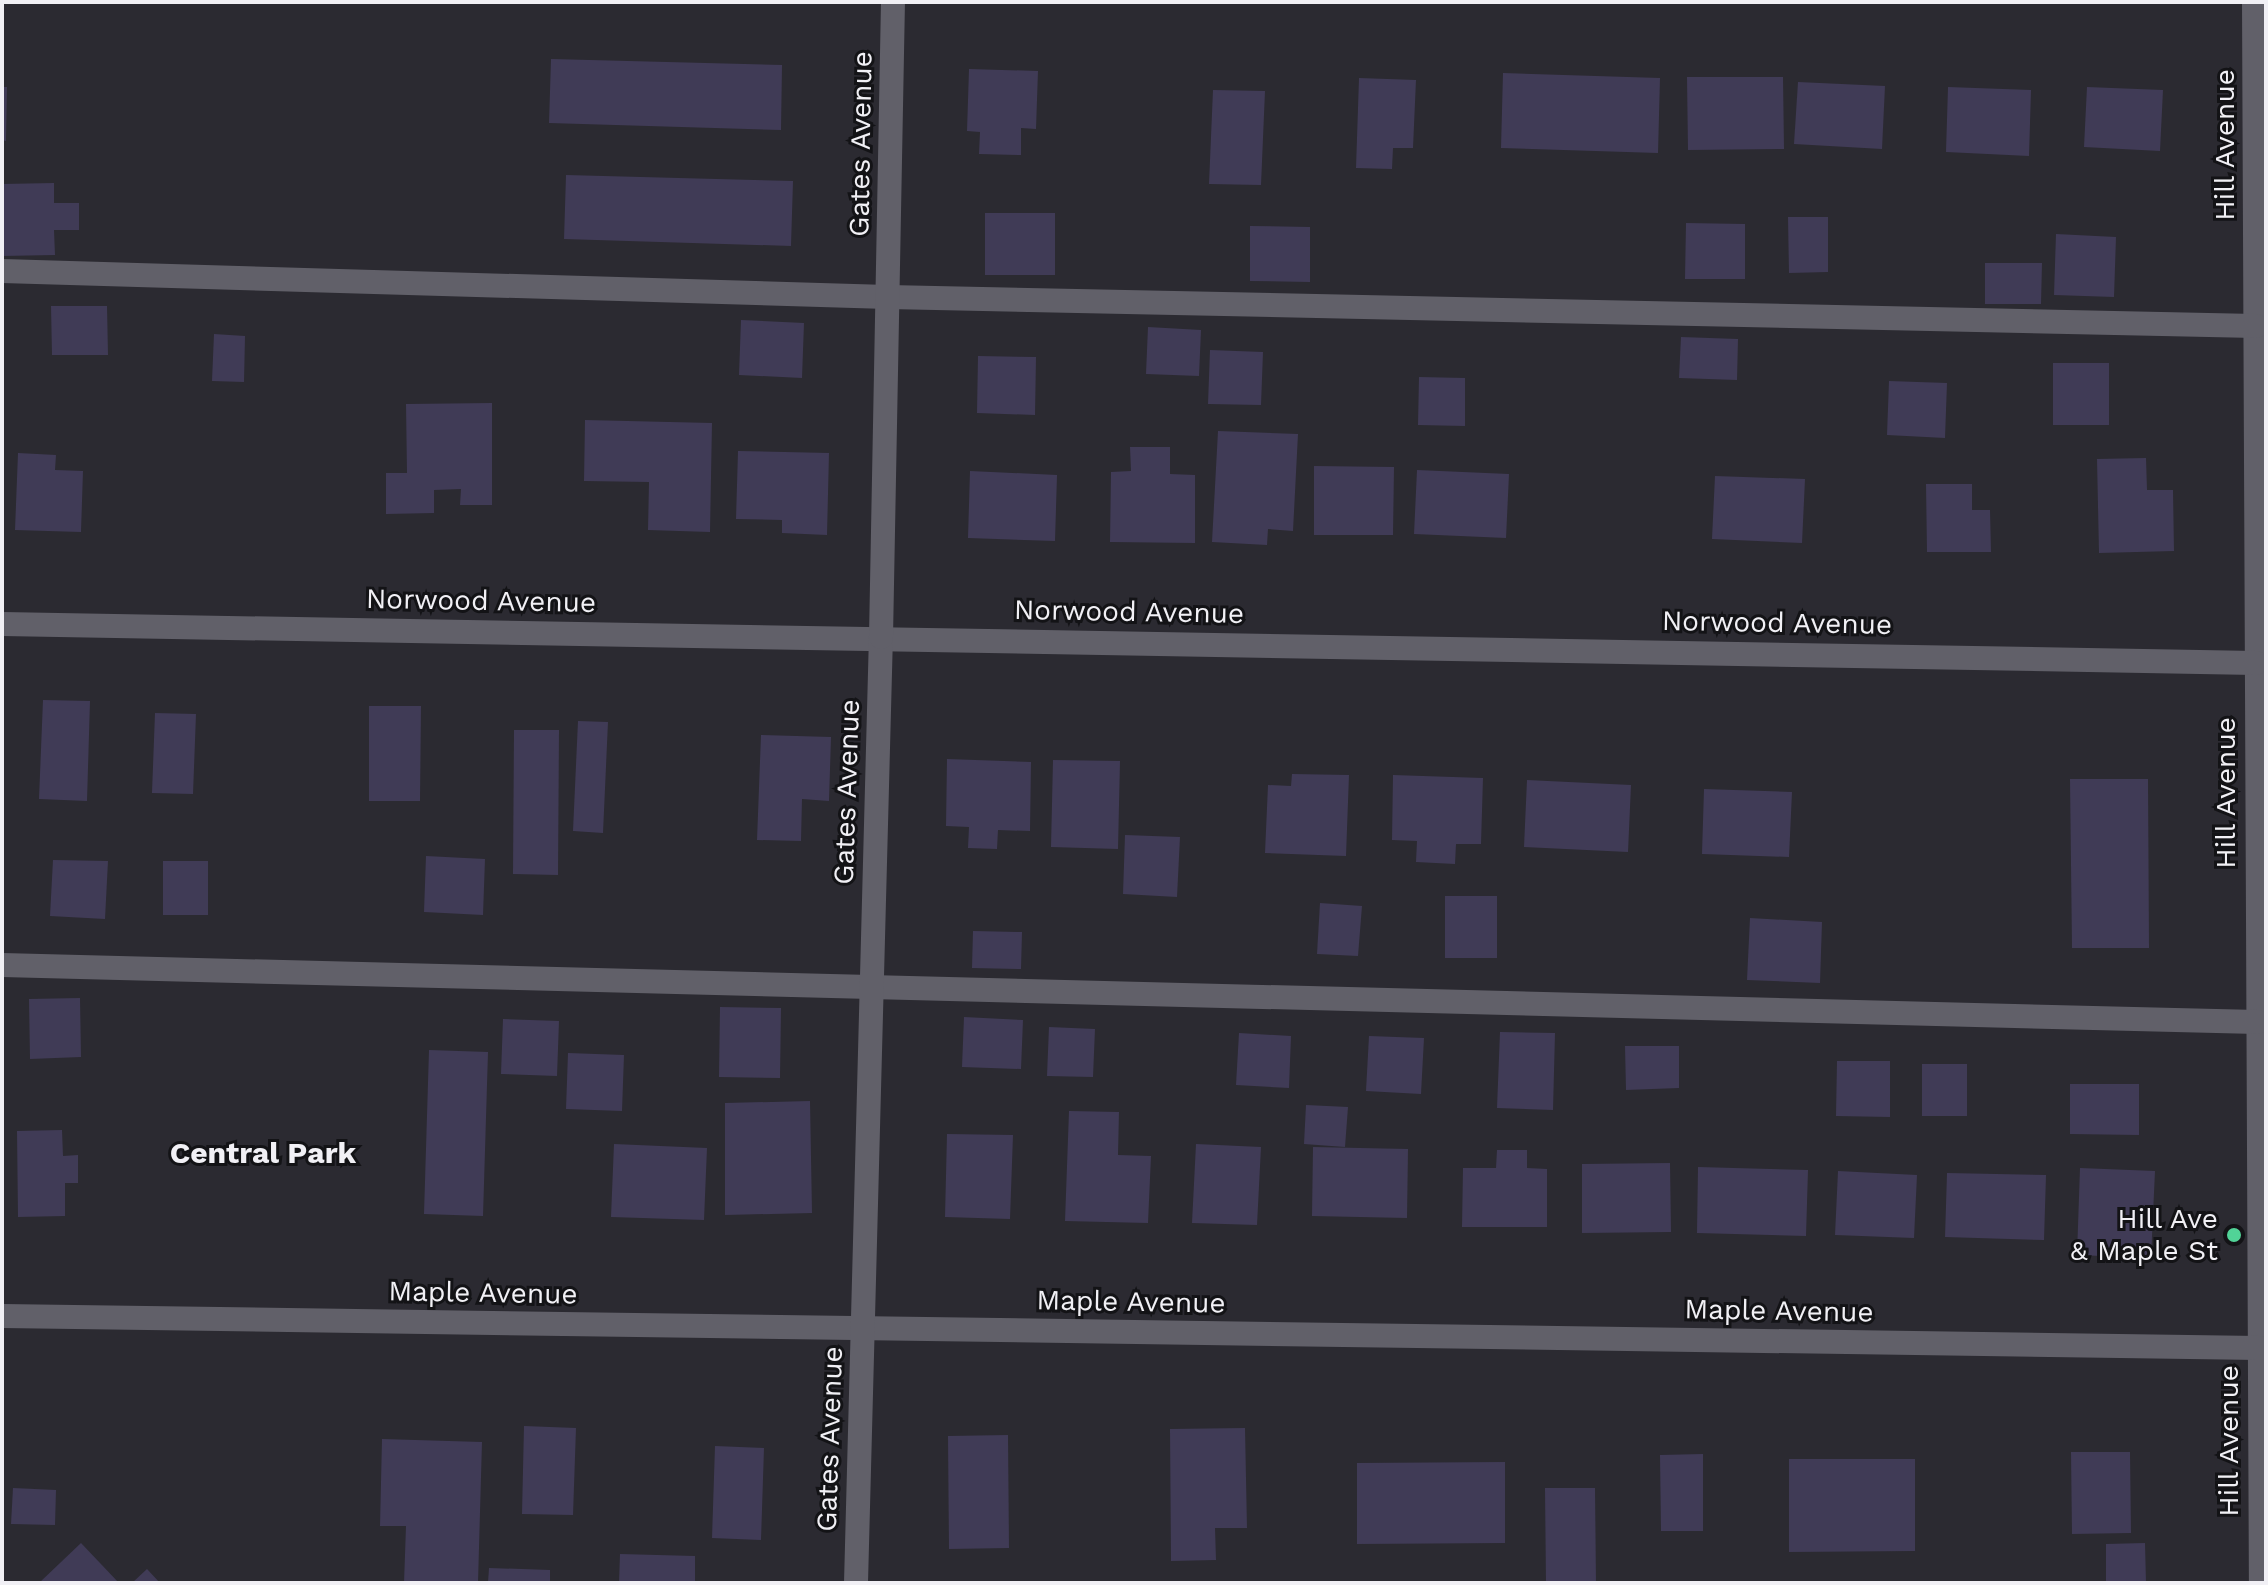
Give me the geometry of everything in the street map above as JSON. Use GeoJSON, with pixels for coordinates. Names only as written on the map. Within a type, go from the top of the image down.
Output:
{"type":"FeatureCollection","features":[{"type":"Feature","properties":{"kind":"street","name":"Gates Avenue"},"geometry":{"type":"LineString","coordinates":[[856,1583],[881,637],[893,2]]}},
{"type":"Feature","properties":{"kind":"street","name":"Hill Avenue"},"geometry":{"type":"LineString","coordinates":[[2254,2],[2261,636],[2256,663],[2261,1583]]}},
{"type":"Feature","properties":{"kind":"street"},"geometry":{"type":"LineString","coordinates":[[2,271],[888,297],[2256,326]]}},
{"type":"Feature","properties":{"kind":"street","name":"Norwood Avenue"},"geometry":{"type":"LineString","coordinates":[[2,624],[2256,663]]}},
{"type":"Feature","properties":{"kind":"street"},"geometry":{"type":"LineString","coordinates":[[2,965],[2257,1022]]}},
{"type":"Feature","properties":{"kind":"street","name":"Maple Avenue"},"geometry":{"type":"LineString","coordinates":[[2,1316],[2259,1348]]}},
{"type":"Feature","properties":{"kind":"building"},"geometry":{"type":"Polygon","coordinates":[[[551,59],[782,65],[781,130],[549,123],[551,59]]]}},
{"type":"Feature","properties":{"kind":"building"},"geometry":{"type":"Polygon","coordinates":[[[969,69],[1038,71],[1036,129],[1021,128],[1021,155],[979,154],[980,132],[967,131],[969,69]]]}},
{"type":"Feature","properties":{"kind":"building"},"geometry":{"type":"Polygon","coordinates":[[[1503,73],[1660,78],[1658,153],[1501,148],[1503,73]]]}},
{"type":"Feature","properties":{"kind":"building"},"geometry":{"type":"Polygon","coordinates":[[[1687,77],[1783,77],[1784,149],[1688,150],[1687,77]]]}},
{"type":"Feature","properties":{"kind":"building"},"geometry":{"type":"Polygon","coordinates":[[[1359,78],[1416,80],[1413,148],[1393,148],[1392,169],[1356,168],[1359,78]]]}},
{"type":"Feature","properties":{"kind":"building"},"geometry":{"type":"Polygon","coordinates":[[[1798,82],[1885,86],[1882,149],[1794,144],[1798,82]]]}},
{"type":"Feature","properties":{"kind":"building"},"geometry":{"type":"Polygon","coordinates":[[[2,87],[7,87],[6,141],[2,140],[2,87]]]}},
{"type":"Feature","properties":{"kind":"building"},"geometry":{"type":"Polygon","coordinates":[[[1948,87],[2031,90],[2029,156],[1946,152],[1948,87]]]}},
{"type":"Feature","properties":{"kind":"building"},"geometry":{"type":"Polygon","coordinates":[[[2087,87],[2163,90],[2160,151],[2084,147],[2087,87]]]}},
{"type":"Feature","properties":{"kind":"building"},"geometry":{"type":"Polygon","coordinates":[[[1213,90],[1265,91],[1261,185],[1209,184],[1213,90]]]}},
{"type":"Feature","properties":{"kind":"building"},"geometry":{"type":"Polygon","coordinates":[[[566,175],[793,181],[791,246],[564,239],[566,175]]]}},
{"type":"Feature","properties":{"kind":"building"},"geometry":{"type":"Polygon","coordinates":[[[54,183],[54,203],[79,203],[79,230],[54,230],[55,255],[2,256],[2,184],[54,183]]]}},
{"type":"Feature","properties":{"kind":"building"},"geometry":{"type":"Polygon","coordinates":[[[985,213],[1055,213],[1055,275],[985,275],[985,213]]]}},
{"type":"Feature","properties":{"kind":"building"},"geometry":{"type":"Polygon","coordinates":[[[1788,217],[1828,217],[1828,272],[1789,273],[1788,217]]]}},
{"type":"Feature","properties":{"kind":"building"},"geometry":{"type":"Polygon","coordinates":[[[1686,223],[1745,224],[1745,279],[1685,279],[1686,223]]]}},
{"type":"Feature","properties":{"kind":"building"},"geometry":{"type":"Polygon","coordinates":[[[1250,226],[1310,227],[1310,282],[1250,281],[1250,226]]]}},
{"type":"Feature","properties":{"kind":"building"},"geometry":{"type":"Polygon","coordinates":[[[2056,234],[2116,237],[2114,297],[2054,295],[2056,234]]]}},
{"type":"Feature","properties":{"kind":"building"},"geometry":{"type":"Polygon","coordinates":[[[1985,263],[2042,263],[2041,304],[1985,304],[1985,263]]]}},
{"type":"Feature","properties":{"kind":"building"},"geometry":{"type":"Polygon","coordinates":[[[51,306],[107,306],[108,355],[52,355],[51,306]]]}},
{"type":"Feature","properties":{"kind":"building"},"geometry":{"type":"Polygon","coordinates":[[[741,320],[804,323],[802,378],[739,375],[741,320]]]}},
{"type":"Feature","properties":{"kind":"building"},"geometry":{"type":"Polygon","coordinates":[[[1148,327],[1201,330],[1199,376],[1146,374],[1148,327]]]}},
{"type":"Feature","properties":{"kind":"building"},"geometry":{"type":"Polygon","coordinates":[[[214,334],[245,336],[244,382],[212,381],[214,334]]]}},
{"type":"Feature","properties":{"kind":"building"},"geometry":{"type":"Polygon","coordinates":[[[1681,337],[1738,339],[1737,380],[1679,378],[1681,337]]]}},
{"type":"Feature","properties":{"kind":"building"},"geometry":{"type":"Polygon","coordinates":[[[1210,350],[1263,352],[1261,405],[1208,404],[1210,350]]]}},
{"type":"Feature","properties":{"kind":"building"},"geometry":{"type":"Polygon","coordinates":[[[978,356],[1036,357],[1035,415],[977,413],[978,356]]]}},
{"type":"Feature","properties":{"kind":"building"},"geometry":{"type":"Polygon","coordinates":[[[2053,363],[2109,363],[2109,425],[2053,425],[2053,363]]]}},
{"type":"Feature","properties":{"kind":"building"},"geometry":{"type":"Polygon","coordinates":[[[1419,377],[1465,378],[1465,426],[1418,425],[1419,377]]]}},
{"type":"Feature","properties":{"kind":"building"},"geometry":{"type":"Polygon","coordinates":[[[1889,381],[1947,383],[1945,438],[1887,435],[1889,381]]]}},
{"type":"Feature","properties":{"kind":"building"},"geometry":{"type":"Polygon","coordinates":[[[492,403],[492,505],[460,505],[461,489],[434,490],[434,513],[386,514],[386,473],[407,473],[406,404],[492,403]]]}},
{"type":"Feature","properties":{"kind":"building"},"geometry":{"type":"Polygon","coordinates":[[[585,420],[712,423],[710,532],[648,530],[649,482],[584,481],[585,420]]]}},
{"type":"Feature","properties":{"kind":"building"},"geometry":{"type":"Polygon","coordinates":[[[1218,431],[1298,434],[1293,531],[1268,529],[1267,545],[1212,542],[1218,431]]]}},
{"type":"Feature","properties":{"kind":"building"},"geometry":{"type":"Polygon","coordinates":[[[1130,447],[1170,447],[1170,474],[1195,475],[1195,543],[1110,542],[1111,472],[1131,471],[1130,447]]]}},
{"type":"Feature","properties":{"kind":"building"},"geometry":{"type":"Polygon","coordinates":[[[738,451],[829,453],[827,535],[782,533],[782,520],[736,519],[738,451]]]}},
{"type":"Feature","properties":{"kind":"building"},"geometry":{"type":"Polygon","coordinates":[[[18,453],[56,455],[55,470],[83,471],[81,532],[15,530],[18,453]]]}},
{"type":"Feature","properties":{"kind":"building"},"geometry":{"type":"Polygon","coordinates":[[[2146,458],[2147,490],[2173,490],[2174,551],[2099,553],[2097,459],[2146,458]]]}},
{"type":"Feature","properties":{"kind":"building"},"geometry":{"type":"Polygon","coordinates":[[[1314,466],[1394,467],[1393,535],[1314,535],[1314,466]]]}},
{"type":"Feature","properties":{"kind":"building"},"geometry":{"type":"Polygon","coordinates":[[[1417,470],[1509,474],[1506,538],[1414,534],[1417,470]]]}},
{"type":"Feature","properties":{"kind":"building"},"geometry":{"type":"Polygon","coordinates":[[[970,471],[1057,475],[1055,541],[968,538],[970,471]]]}},
{"type":"Feature","properties":{"kind":"building"},"geometry":{"type":"Polygon","coordinates":[[[1715,476],[1805,479],[1802,543],[1712,539],[1715,476]]]}},
{"type":"Feature","properties":{"kind":"building"},"geometry":{"type":"Polygon","coordinates":[[[1926,484],[1972,484],[1972,510],[1990,510],[1991,552],[1927,552],[1926,484]]]}},
{"type":"Feature","properties":{"kind":"building"},"geometry":{"type":"Polygon","coordinates":[[[43,700],[90,701],[87,801],[39,799],[43,700]]]}},
{"type":"Feature","properties":{"kind":"building"},"geometry":{"type":"Polygon","coordinates":[[[369,706],[421,706],[420,801],[369,801],[369,706]]]}},
{"type":"Feature","properties":{"kind":"building"},"geometry":{"type":"Polygon","coordinates":[[[155,713],[196,714],[193,794],[152,793],[155,713]]]}},
{"type":"Feature","properties":{"kind":"building"},"geometry":{"type":"Polygon","coordinates":[[[578,721],[608,722],[603,833],[573,831],[578,721]]]}},
{"type":"Feature","properties":{"kind":"building"},"geometry":{"type":"Polygon","coordinates":[[[514,730],[559,730],[558,875],[513,874],[514,730]]]}},
{"type":"Feature","properties":{"kind":"building"},"geometry":{"type":"Polygon","coordinates":[[[761,735],[831,737],[829,801],[802,799],[801,841],[757,840],[761,735]]]}},
{"type":"Feature","properties":{"kind":"building"},"geometry":{"type":"Polygon","coordinates":[[[947,759],[1031,762],[1030,831],[998,830],[997,849],[968,848],[969,827],[946,826],[947,759]]]}},
{"type":"Feature","properties":{"kind":"building"},"geometry":{"type":"Polygon","coordinates":[[[1053,760],[1120,761],[1118,849],[1051,847],[1053,760]]]}},
{"type":"Feature","properties":{"kind":"building"},"geometry":{"type":"Polygon","coordinates":[[[1292,774],[1349,775],[1346,856],[1265,853],[1268,785],[1291,786],[1292,774]]]}},
{"type":"Feature","properties":{"kind":"building"},"geometry":{"type":"Polygon","coordinates":[[[1393,775],[1483,778],[1481,844],[1456,844],[1455,864],[1416,862],[1417,841],[1392,840],[1393,775]]]}},
{"type":"Feature","properties":{"kind":"building"},"geometry":{"type":"Polygon","coordinates":[[[2070,779],[2148,779],[2149,948],[2072,948],[2070,779]]]}},
{"type":"Feature","properties":{"kind":"building"},"geometry":{"type":"Polygon","coordinates":[[[1527,780],[1631,785],[1628,852],[1524,847],[1527,780]]]}},
{"type":"Feature","properties":{"kind":"building"},"geometry":{"type":"Polygon","coordinates":[[[1704,789],[1792,792],[1789,857],[1702,854],[1704,789]]]}},
{"type":"Feature","properties":{"kind":"building"},"geometry":{"type":"Polygon","coordinates":[[[1125,835],[1180,837],[1177,897],[1123,894],[1125,835]]]}},
{"type":"Feature","properties":{"kind":"building"},"geometry":{"type":"Polygon","coordinates":[[[426,856],[485,859],[483,915],[424,912],[426,856]]]}},
{"type":"Feature","properties":{"kind":"building"},"geometry":{"type":"Polygon","coordinates":[[[53,860],[108,861],[105,919],[50,916],[53,860]]]}},
{"type":"Feature","properties":{"kind":"building"},"geometry":{"type":"Polygon","coordinates":[[[163,861],[208,861],[208,915],[163,915],[163,861]]]}},
{"type":"Feature","properties":{"kind":"building"},"geometry":{"type":"Polygon","coordinates":[[[1445,896],[1497,896],[1497,958],[1445,958],[1445,896]]]}},
{"type":"Feature","properties":{"kind":"building"},"geometry":{"type":"Polygon","coordinates":[[[1320,903],[1362,906],[1358,956],[1317,954],[1320,903]]]}},
{"type":"Feature","properties":{"kind":"building"},"geometry":{"type":"Polygon","coordinates":[[[1750,918],[1822,922],[1820,983],[1747,980],[1750,918]]]}},
{"type":"Feature","properties":{"kind":"building"},"geometry":{"type":"Polygon","coordinates":[[[973,931],[1022,932],[1021,969],[972,968],[973,931]]]}},
{"type":"Feature","properties":{"kind":"building"},"geometry":{"type":"Polygon","coordinates":[[[80,998],[81,1057],[30,1059],[29,999],[80,998]]]}},
{"type":"Feature","properties":{"kind":"building"},"geometry":{"type":"Polygon","coordinates":[[[720,1007],[781,1008],[780,1078],[719,1077],[720,1007]]]}},
{"type":"Feature","properties":{"kind":"building"},"geometry":{"type":"Polygon","coordinates":[[[964,1017],[1023,1020],[1021,1069],[962,1067],[964,1017]]]}},
{"type":"Feature","properties":{"kind":"building"},"geometry":{"type":"Polygon","coordinates":[[[503,1019],[559,1021],[557,1076],[501,1074],[503,1019]]]}},
{"type":"Feature","properties":{"kind":"building"},"geometry":{"type":"Polygon","coordinates":[[[1049,1027],[1095,1029],[1093,1077],[1047,1076],[1049,1027]]]}},
{"type":"Feature","properties":{"kind":"building"},"geometry":{"type":"Polygon","coordinates":[[[1500,1032],[1555,1033],[1553,1110],[1497,1108],[1500,1032]]]}},
{"type":"Feature","properties":{"kind":"building"},"geometry":{"type":"Polygon","coordinates":[[[1239,1033],[1291,1036],[1289,1088],[1236,1085],[1239,1033]]]}},
{"type":"Feature","properties":{"kind":"building"},"geometry":{"type":"Polygon","coordinates":[[[1369,1036],[1424,1038],[1421,1094],[1366,1091],[1369,1036]]]}},
{"type":"Feature","properties":{"kind":"building"},"geometry":{"type":"Polygon","coordinates":[[[1625,1046],[1679,1046],[1679,1088],[1626,1090],[1625,1046]]]}},
{"type":"Feature","properties":{"kind":"building"},"geometry":{"type":"Polygon","coordinates":[[[429,1050],[488,1052],[483,1216],[424,1214],[429,1050]]]}},
{"type":"Feature","properties":{"kind":"building"},"geometry":{"type":"Polygon","coordinates":[[[568,1053],[624,1055],[622,1111],[566,1109],[568,1053]]]}},
{"type":"Feature","properties":{"kind":"building"},"geometry":{"type":"Polygon","coordinates":[[[1837,1061],[1890,1061],[1890,1117],[1836,1116],[1837,1061]]]}},
{"type":"Feature","properties":{"kind":"building"},"geometry":{"type":"Polygon","coordinates":[[[1922,1064],[1967,1064],[1967,1116],[1922,1116],[1922,1064]]]}},
{"type":"Feature","properties":{"kind":"building"},"geometry":{"type":"Polygon","coordinates":[[[2070,1084],[2139,1084],[2139,1135],[2070,1134],[2070,1084]]]}},
{"type":"Feature","properties":{"kind":"building"},"geometry":{"type":"Polygon","coordinates":[[[810,1101],[812,1213],[725,1215],[725,1103],[810,1101]]]}},
{"type":"Feature","properties":{"kind":"building"},"geometry":{"type":"Polygon","coordinates":[[[1306,1105],[1348,1107],[1345,1147],[1304,1144],[1306,1105]]]}},
{"type":"Feature","properties":{"kind":"building"},"geometry":{"type":"Polygon","coordinates":[[[1069,1111],[1119,1112],[1118,1155],[1151,1156],[1148,1223],[1065,1221],[1069,1111]]]}},
{"type":"Feature","properties":{"kind":"building"},"geometry":{"type":"Polygon","coordinates":[[[62,1130],[63,1156],[78,1155],[78,1183],[65,1183],[65,1216],[18,1217],[17,1131],[62,1130]]]}},
{"type":"Feature","properties":{"kind":"building"},"geometry":{"type":"Polygon","coordinates":[[[947,1134],[1013,1135],[1010,1219],[945,1217],[947,1134]]]}},
{"type":"Feature","properties":{"kind":"building"},"geometry":{"type":"Polygon","coordinates":[[[614,1144],[707,1148],[704,1220],[611,1217],[614,1144]]]}},
{"type":"Feature","properties":{"kind":"building"},"geometry":{"type":"Polygon","coordinates":[[[1196,1144],[1261,1147],[1257,1225],[1192,1223],[1196,1144]]]}},
{"type":"Feature","properties":{"kind":"building"},"geometry":{"type":"Polygon","coordinates":[[[1313,1147],[1408,1149],[1407,1218],[1312,1216],[1313,1147]]]}},
{"type":"Feature","properties":{"kind":"building"},"geometry":{"type":"Polygon","coordinates":[[[1497,1150],[1527,1150],[1527,1168],[1547,1169],[1547,1227],[1462,1227],[1463,1168],[1496,1168],[1497,1150]]]}},
{"type":"Feature","properties":{"kind":"building"},"geometry":{"type":"Polygon","coordinates":[[[1670,1163],[1671,1232],[1582,1233],[1582,1164],[1670,1163]]]}},
{"type":"Feature","properties":{"kind":"building"},"geometry":{"type":"Polygon","coordinates":[[[1698,1167],[1808,1170],[1806,1236],[1697,1233],[1698,1167]]]}},
{"type":"Feature","properties":{"kind":"building"},"geometry":{"type":"Polygon","coordinates":[[[2080,1168],[2155,1171],[2151,1258],[2077,1255],[2080,1168]]]}},
{"type":"Feature","properties":{"kind":"building"},"geometry":{"type":"Polygon","coordinates":[[[1838,1171],[1917,1175],[1914,1238],[1835,1235],[1838,1171]]]}},
{"type":"Feature","properties":{"kind":"building"},"geometry":{"type":"Polygon","coordinates":[[[1947,1173],[2046,1175],[2044,1240],[1945,1237],[1947,1173]]]}},
{"type":"Feature","properties":{"kind":"building"},"geometry":{"type":"Polygon","coordinates":[[[524,1426],[576,1428],[573,1515],[522,1514],[524,1426]]]}},
{"type":"Feature","properties":{"kind":"building"},"geometry":{"type":"Polygon","coordinates":[[[1245,1428],[1247,1528],[1215,1528],[1216,1560],[1171,1561],[1170,1429],[1245,1428]]]}},
{"type":"Feature","properties":{"kind":"building"},"geometry":{"type":"Polygon","coordinates":[[[1008,1435],[1009,1548],[949,1549],[948,1436],[1008,1435]]]}},
{"type":"Feature","properties":{"kind":"building"},"geometry":{"type":"Polygon","coordinates":[[[382,1439],[482,1442],[478,1583],[404,1583],[406,1526],[380,1526],[382,1439]]]}},
{"type":"Feature","properties":{"kind":"building"},"geometry":{"type":"Polygon","coordinates":[[[715,1446],[764,1448],[761,1540],[712,1538],[715,1446]]]}},
{"type":"Feature","properties":{"kind":"building"},"geometry":{"type":"Polygon","coordinates":[[[2071,1452],[2130,1452],[2131,1533],[2072,1534],[2071,1452]]]}},
{"type":"Feature","properties":{"kind":"building"},"geometry":{"type":"Polygon","coordinates":[[[1703,1454],[1703,1531],[1661,1531],[1660,1455],[1703,1454]]]}},
{"type":"Feature","properties":{"kind":"building"},"geometry":{"type":"Polygon","coordinates":[[[1789,1459],[1915,1459],[1915,1551],[1789,1552],[1789,1459]]]}},
{"type":"Feature","properties":{"kind":"building"},"geometry":{"type":"Polygon","coordinates":[[[1505,1462],[1505,1543],[1357,1544],[1357,1463],[1505,1462]]]}},
{"type":"Feature","properties":{"kind":"building"},"geometry":{"type":"Polygon","coordinates":[[[13,1488],[56,1490],[55,1525],[11,1524],[13,1488]]]}},
{"type":"Feature","properties":{"kind":"building"},"geometry":{"type":"Polygon","coordinates":[[[1545,1488],[1595,1488],[1596,1583],[1546,1583],[1545,1488]]]}},
{"type":"Feature","properties":{"kind":"building"},"geometry":{"type":"Polygon","coordinates":[[[81,1543],[119,1583],[39,1583],[81,1543]]]}},
{"type":"Feature","properties":{"kind":"building"},"geometry":{"type":"Polygon","coordinates":[[[2145,1543],[2146,1583],[2106,1583],[2106,1544],[2145,1543]]]}},
{"type":"Feature","properties":{"kind":"building"},"geometry":{"type":"Polygon","coordinates":[[[620,1554],[695,1556],[695,1583],[619,1583],[620,1554]]]}},
{"type":"Feature","properties":{"kind":"building"},"geometry":{"type":"Polygon","coordinates":[[[489,1568],[550,1570],[550,1583],[488,1583],[489,1568]]]}},
{"type":"Feature","properties":{"kind":"building"},"geometry":{"type":"Polygon","coordinates":[[[147,1569],[160,1583],[132,1583],[147,1569]]]}},
{"type":"Feature","properties":{"kind":"place","name":"Hill Ave & Maple St"},"geometry":{"type":"Point","coordinates":[2234,1235]}},
{"type":"Feature","properties":{"kind":"district","name":"Central Park"},"geometry":{"type":"Point","coordinates":[263,1153]}}]}
